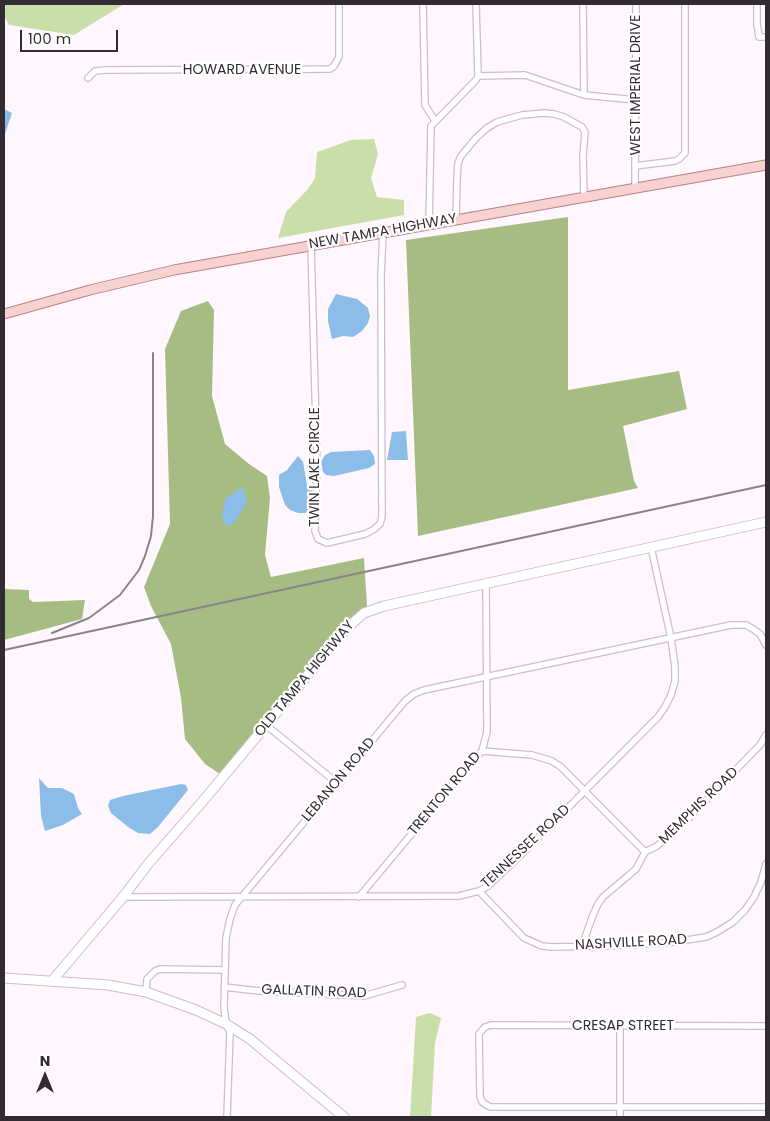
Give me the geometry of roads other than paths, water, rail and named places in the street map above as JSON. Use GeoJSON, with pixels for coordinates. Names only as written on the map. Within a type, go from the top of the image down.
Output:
{"type":"FeatureCollection","features":[{"type":"Feature","properties":{"kind":"main road","name":"NEW TAMPA HIGHWAY"},"geometry":{"type":"LineString","coordinates":[[4,314],[135,278],[584,196],[766,165]]}},
{"type":"Feature","properties":{"kind":"main road","name":"OLD TAMPA HIGHWAY"},"geometry":{"type":"LineString","coordinates":[[52,981],[346,629],[364,613],[384,606],[766,522]]}},
{"type":"Feature","properties":{"kind":"main road"},"geometry":{"type":"LineString","coordinates":[[4,978],[108,985],[146,992],[196,1010],[226,1024],[250,1039],[344,1117]]}},
{"type":"Feature","properties":{"kind":"street","name":"HOWARD AVENUE"},"geometry":{"type":"LineString","coordinates":[[88,78],[95,71],[106,70],[330,69],[339,57],[339,4]]}},
{"type":"Feature","properties":{"kind":"street"},"geometry":{"type":"LineString","coordinates":[[423,4],[425,104],[435,121]]}},
{"type":"Feature","properties":{"kind":"street"},"geometry":{"type":"LineString","coordinates":[[429,225],[431,126],[478,76],[476,4]]}},
{"type":"Feature","properties":{"kind":"street"},"geometry":{"type":"LineString","coordinates":[[583,4],[584,95]]}},
{"type":"Feature","properties":{"kind":"street","name":"WEST IMPERIAL DRIVE"},"geometry":{"type":"LineString","coordinates":[[635,187],[636,4]]}},
{"type":"Feature","properties":{"kind":"street"},"geometry":{"type":"LineString","coordinates":[[635,166],[675,161],[685,152],[685,4]]}},
{"type":"Feature","properties":{"kind":"street"},"geometry":{"type":"LineString","coordinates":[[757,4],[759,37],[766,37]]}},
{"type":"Feature","properties":{"kind":"street"},"geometry":{"type":"LineString","coordinates":[[478,76],[525,75],[584,95],[636,100]]}},
{"type":"Feature","properties":{"kind":"street"},"geometry":{"type":"LineString","coordinates":[[456,219],[458,163],[461,156],[487,128],[497,122],[522,115],[535,113],[554,114],[582,126],[586,132],[583,156],[584,196]]}},
{"type":"Feature","properties":{"kind":"street","name":"TWIN LAKE CIRCLE"},"geometry":{"type":"LineString","coordinates":[[311,245],[317,464],[315,531],[318,539],[326,543],[365,534],[380,524],[382,518],[381,275],[383,233]]}},
{"type":"Feature","properties":{"kind":"street","name":"TENNESSEE ROAD"},"geometry":{"type":"LineString","coordinates":[[123,897],[459,896],[479,891],[488,886],[658,717],[671,696],[675,680],[675,667],[671,638],[651,548]]}},
{"type":"Feature","properties":{"kind":"street","name":"TRENTON ROAD"},"geometry":{"type":"LineString","coordinates":[[359,897],[474,758],[482,751],[487,732],[486,584]]}},
{"type":"Feature","properties":{"kind":"street"},"geometry":{"type":"LineString","coordinates":[[671,638],[737,624],[746,625],[760,634],[766,645]]}},
{"type":"Feature","properties":{"kind":"street","name":"LEBANON ROAD"},"geometry":{"type":"LineString","coordinates":[[227,1117],[230,1032],[226,1024],[224,1007],[226,931],[235,906],[405,701],[414,694],[424,690],[671,638]]}},
{"type":"Feature","properties":{"kind":"street"},"geometry":{"type":"LineString","coordinates":[[266,724],[336,783]]}},
{"type":"Feature","properties":{"kind":"street","name":"MEMPHIS ROAD"},"geometry":{"type":"LineString","coordinates":[[582,946],[598,904],[636,868],[645,852],[657,846],[689,818],[760,746],[766,735]]}},
{"type":"Feature","properties":{"kind":"street"},"geometry":{"type":"LineString","coordinates":[[482,751],[532,754],[543,757],[561,767],[645,852]]}},
{"type":"Feature","properties":{"kind":"street","name":"NASHVILLE ROAD"},"geometry":{"type":"LineString","coordinates":[[479,891],[524,938],[552,947],[608,946],[693,940],[717,932],[733,922],[745,910],[762,882],[766,864]]}},
{"type":"Feature","properties":{"kind":"street"},"geometry":{"type":"LineString","coordinates":[[146,992],[147,979],[160,969],[225,970]]}},
{"type":"Feature","properties":{"kind":"street","name":"GALLATIN ROAD"},"geometry":{"type":"LineString","coordinates":[[224,987],[259,991],[364,996],[402,985]]}},
{"type":"Feature","properties":{"kind":"street","name":"CRESAP STREET"},"geometry":{"type":"LineString","coordinates":[[620,1107],[490,1107],[484,1104],[480,1096],[479,1034],[481,1030],[490,1025],[766,1026]]}},
{"type":"Feature","properties":{"kind":"street"},"geometry":{"type":"LineString","coordinates":[[620,1026],[620,1117]]}},
{"type":"Feature","properties":{"kind":"street"},"geometry":{"type":"LineString","coordinates":[[620,1107],[766,1107]]}},
{"type":"Feature","properties":{"kind":"water"},"geometry":{"type":"Polygon","coordinates":[[[4,109],[12,113],[4,137],[4,109]]]}},
{"type":"Feature","properties":{"kind":"water"},"geometry":{"type":"Polygon","coordinates":[[[336,294],[357,299],[368,308],[370,316],[368,323],[362,331],[353,337],[343,336],[332,339],[328,321],[328,309],[336,294]]]}},
{"type":"Feature","properties":{"kind":"water"},"geometry":{"type":"Polygon","coordinates":[[[406,431],[408,460],[387,460],[392,432],[406,431]]]}},
{"type":"Feature","properties":{"kind":"water"},"geometry":{"type":"Polygon","coordinates":[[[370,450],[374,456],[375,464],[369,468],[334,476],[326,475],[323,472],[321,462],[325,455],[331,452],[370,450]]]}},
{"type":"Feature","properties":{"kind":"water"},"geometry":{"type":"Polygon","coordinates":[[[298,456],[303,462],[307,485],[313,491],[311,509],[306,513],[290,510],[285,505],[279,487],[279,475],[287,470],[298,456]]]}},
{"type":"Feature","properties":{"kind":"water"},"geometry":{"type":"Polygon","coordinates":[[[243,487],[247,502],[236,521],[227,527],[222,518],[225,499],[243,487]]]}},
{"type":"Feature","properties":{"kind":"water"},"geometry":{"type":"Polygon","coordinates":[[[39,778],[48,788],[62,788],[74,794],[82,814],[63,825],[45,831],[41,816],[39,778]]]}},
{"type":"Feature","properties":{"kind":"water"},"geometry":{"type":"Polygon","coordinates":[[[181,784],[186,785],[188,790],[150,834],[138,833],[128,827],[111,813],[108,806],[110,800],[123,796],[181,784]]]}},
{"type":"Feature","properties":{"kind":"railway"},"geometry":{"type":"LineString","coordinates":[[52,633],[89,618],[120,595],[139,570],[145,556],[151,536],[153,516],[153,353]]}},
{"type":"Feature","properties":{"kind":"railway"},"geometry":{"type":"LineString","coordinates":[[4,650],[766,485]]}}]}
